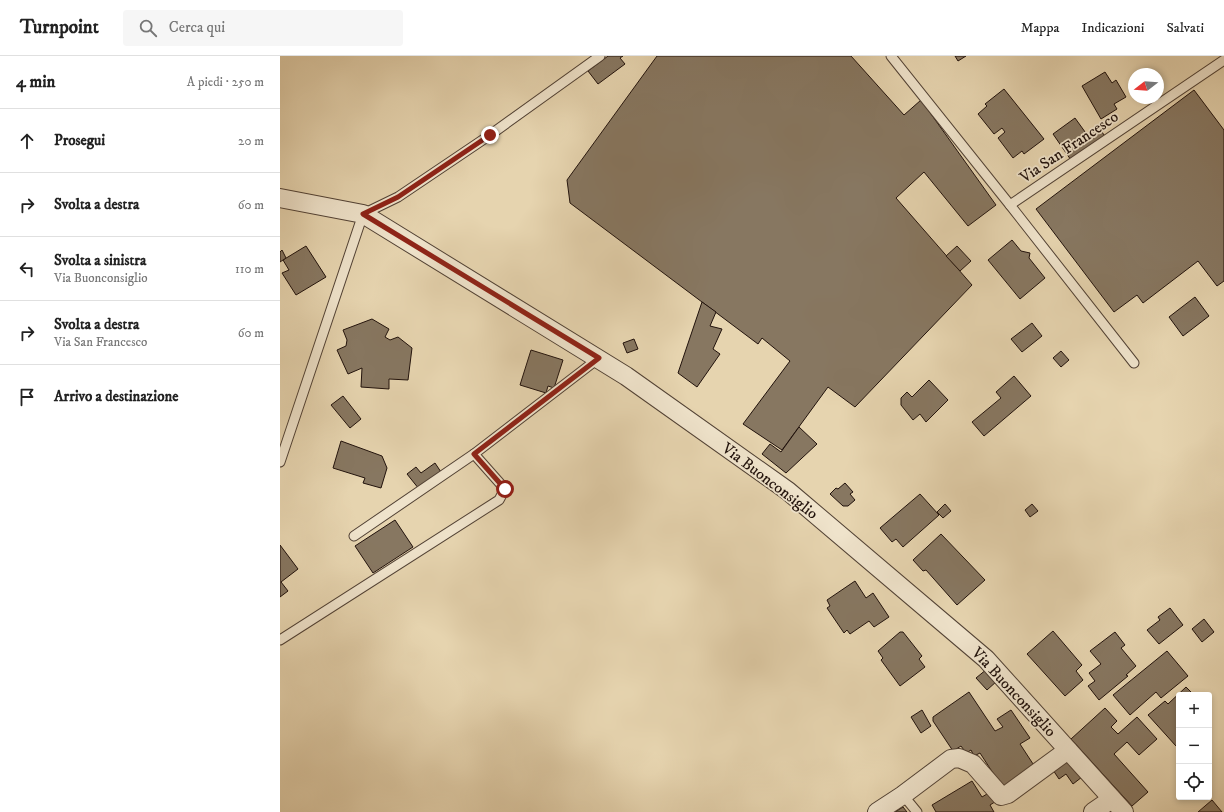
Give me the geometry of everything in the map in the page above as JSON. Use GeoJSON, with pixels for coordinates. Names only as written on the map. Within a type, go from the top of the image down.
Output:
{"type":"FeatureCollection","features":[{"type":"Feature","properties":{"kind":"street"},"geometry":{"type":"LineString","coordinates":[[280,198],[363,214]]}},
{"type":"Feature","properties":{"kind":"street","name":"Via Buonconsiglio"},"geometry":{"type":"LineString","coordinates":[[363,214],[599,358],[788,491],[986,659],[1118,806]]}},
{"type":"Feature","properties":{"kind":"street"},"geometry":{"type":"LineString","coordinates":[[877,812],[903,795],[951,759],[959,758],[973,764],[1001,796],[1008,794],[1068,750]]}},
{"type":"Feature","properties":{"kind":"street"},"geometry":{"type":"LineString","coordinates":[[1093,812],[1118,806]]}},
{"type":"Feature","properties":{"kind":"lane"},"geometry":{"type":"LineString","coordinates":[[280,462],[363,214],[398,197],[490,135],[600,56]]}},
{"type":"Feature","properties":{"kind":"lane","name":"Via San Francesco"},"geometry":{"type":"LineString","coordinates":[[891,56],[1134,363]]}},
{"type":"Feature","properties":{"kind":"lane","name":"Via San Francesco"},"geometry":{"type":"LineString","coordinates":[[1010,205],[1224,60]]}},
{"type":"Feature","properties":{"kind":"lane"},"geometry":{"type":"LineString","coordinates":[[354,536],[474,454],[599,358]]}},
{"type":"Feature","properties":{"kind":"lane"},"geometry":{"type":"LineString","coordinates":[[280,640],[499,500],[505,489],[474,454]]}},
{"type":"Feature","properties":{"kind":"lane"},"geometry":{"type":"LineString","coordinates":[[903,795],[916,812]]}},
{"type":"Feature","properties":{"kind":"building"},"geometry":{"type":"Polygon","coordinates":[[[608,56],[623,56],[620,58],[625,64],[598,84],[588,71],[608,56]]]}},
{"type":"Feature","properties":{"kind":"building"},"geometry":{"type":"Polygon","coordinates":[[[657,56],[851,56],[904,115],[921,100],[996,205],[968,226],[924,172],[896,198],[972,285],[855,407],[828,387],[782,450],[743,424],[790,361],[762,338],[758,344],[570,203],[567,180],[657,56]]]}},
{"type":"Feature","properties":{"kind":"building"},"geometry":{"type":"Polygon","coordinates":[[[955,56],[966,56],[958,61],[955,56]]]}},
{"type":"Feature","properties":{"kind":"building"},"geometry":{"type":"Polygon","coordinates":[[[1105,72],[1112,83],[1116,80],[1126,97],[1114,104],[1117,109],[1101,119],[1082,86],[1105,72]]]}},
{"type":"Feature","properties":{"kind":"building"},"geometry":{"type":"Polygon","coordinates":[[[1004,89],[1044,139],[1024,154],[1022,151],[1013,158],[998,138],[1005,132],[1002,128],[994,134],[978,114],[987,106],[985,104],[1004,89]]]}},
{"type":"Feature","properties":{"kind":"building"},"geometry":{"type":"Polygon","coordinates":[[[1194,90],[1224,130],[1224,281],[1217,286],[1198,261],[1143,303],[1137,295],[1114,312],[1036,209],[1194,90]]]}},
{"type":"Feature","properties":{"kind":"building"},"geometry":{"type":"Polygon","coordinates":[[[1075,118],[1088,136],[1099,128],[1107,139],[1073,163],[1053,134],[1075,118]]]}},
{"type":"Feature","properties":{"kind":"building"},"geometry":{"type":"Polygon","coordinates":[[[1012,240],[1021,251],[1030,253],[1029,258],[1045,278],[1020,299],[988,260],[1012,240]]]}},
{"type":"Feature","properties":{"kind":"building"},"geometry":{"type":"Polygon","coordinates":[[[306,246],[326,277],[296,295],[282,273],[289,270],[283,260],[306,246]]]}},
{"type":"Feature","properties":{"kind":"building"},"geometry":{"type":"Polygon","coordinates":[[[957,246],[971,261],[960,271],[946,256],[957,246]]]}},
{"type":"Feature","properties":{"kind":"building"},"geometry":{"type":"Polygon","coordinates":[[[282,250],[286,258],[280,262],[280,252],[282,250]]]}},
{"type":"Feature","properties":{"kind":"building"},"geometry":{"type":"Polygon","coordinates":[[[1195,297],[1209,316],[1183,336],[1169,317],[1195,297]]]}},
{"type":"Feature","properties":{"kind":"building"},"geometry":{"type":"Polygon","coordinates":[[[702,302],[716,312],[710,326],[722,329],[713,349],[720,354],[697,387],[678,373],[702,302]]]}},
{"type":"Feature","properties":{"kind":"building"},"geometry":{"type":"Polygon","coordinates":[[[372,319],[389,329],[385,337],[390,340],[398,337],[412,348],[408,380],[389,379],[389,389],[361,387],[362,368],[348,374],[337,350],[346,346],[347,340],[343,330],[372,319]]]}},
{"type":"Feature","properties":{"kind":"building"},"geometry":{"type":"Polygon","coordinates":[[[1032,323],[1042,336],[1022,352],[1011,339],[1032,323]]]}},
{"type":"Feature","properties":{"kind":"building"},"geometry":{"type":"Polygon","coordinates":[[[634,339],[638,349],[627,353],[623,343],[634,339]]]}},
{"type":"Feature","properties":{"kind":"building"},"geometry":{"type":"Polygon","coordinates":[[[531,350],[563,360],[554,388],[548,386],[546,393],[520,385],[531,350]]]}},
{"type":"Feature","properties":{"kind":"building"},"geometry":{"type":"Polygon","coordinates":[[[1061,351],[1069,360],[1061,367],[1053,358],[1061,351]]]}},
{"type":"Feature","properties":{"kind":"building"},"geometry":{"type":"Polygon","coordinates":[[[1014,376],[1031,396],[984,436],[972,422],[1001,398],[996,392],[1014,376]]]}},
{"type":"Feature","properties":{"kind":"building"},"geometry":{"type":"Polygon","coordinates":[[[929,380],[948,400],[926,422],[920,414],[913,420],[901,405],[901,398],[907,392],[912,397],[929,380]]]}},
{"type":"Feature","properties":{"kind":"building"},"geometry":{"type":"Polygon","coordinates":[[[343,396],[361,419],[350,428],[331,405],[343,396]]]}},
{"type":"Feature","properties":{"kind":"building"},"geometry":{"type":"Polygon","coordinates":[[[799,427],[817,444],[786,473],[762,454],[770,444],[781,452],[799,427]]]}},
{"type":"Feature","properties":{"kind":"building"},"geometry":{"type":"Polygon","coordinates":[[[341,441],[382,456],[387,468],[381,488],[363,483],[365,478],[333,468],[341,441]]]}},
{"type":"Feature","properties":{"kind":"building"},"geometry":{"type":"Polygon","coordinates":[[[435,463],[441,472],[419,489],[407,474],[416,467],[421,473],[435,463]]]}},
{"type":"Feature","properties":{"kind":"building"},"geometry":{"type":"Polygon","coordinates":[[[845,483],[853,492],[850,494],[855,500],[848,506],[843,506],[830,494],[836,488],[838,489],[845,483]]]}},
{"type":"Feature","properties":{"kind":"building"},"geometry":{"type":"Polygon","coordinates":[[[920,494],[939,515],[903,547],[896,539],[892,542],[880,528],[920,494]]]}},
{"type":"Feature","properties":{"kind":"building"},"geometry":{"type":"Polygon","coordinates":[[[945,504],[951,511],[943,518],[937,512],[945,504]]]}},
{"type":"Feature","properties":{"kind":"building"},"geometry":{"type":"Polygon","coordinates":[[[1032,504],[1038,511],[1030,517],[1025,510],[1032,504]]]}},
{"type":"Feature","properties":{"kind":"building"},"geometry":{"type":"Polygon","coordinates":[[[395,520],[413,547],[373,573],[355,546],[395,520]]]}},
{"type":"Feature","properties":{"kind":"building"},"geometry":{"type":"Polygon","coordinates":[[[941,534],[985,580],[957,605],[926,570],[923,571],[913,560],[941,534]]]}},
{"type":"Feature","properties":{"kind":"building"},"geometry":{"type":"Polygon","coordinates":[[[280,545],[298,569],[281,582],[288,591],[280,597],[280,545]]]}},
{"type":"Feature","properties":{"kind":"building"},"geometry":{"type":"Polygon","coordinates":[[[855,581],[866,598],[873,593],[889,617],[874,627],[869,621],[850,634],[847,630],[844,633],[827,608],[830,606],[827,600],[855,581]]]}},
{"type":"Feature","properties":{"kind":"building"},"geometry":{"type":"Polygon","coordinates":[[[1170,608],[1183,625],[1159,644],[1147,630],[1160,620],[1158,617],[1170,608]]]}},
{"type":"Feature","properties":{"kind":"building"},"geometry":{"type":"Polygon","coordinates":[[[1204,619],[1214,632],[1202,642],[1192,629],[1204,619]]]}},
{"type":"Feature","properties":{"kind":"building"},"geometry":{"type":"Polygon","coordinates":[[[1053,631],[1082,665],[1076,671],[1083,680],[1065,696],[1027,654],[1053,631]]]}},
{"type":"Feature","properties":{"kind":"building"},"geometry":{"type":"Polygon","coordinates":[[[900,632],[903,632],[922,656],[919,659],[925,667],[900,686],[881,660],[883,658],[878,651],[900,632]]]}},
{"type":"Feature","properties":{"kind":"building"},"geometry":{"type":"Polygon","coordinates":[[[1115,632],[1125,645],[1121,648],[1136,666],[1126,675],[1128,676],[1099,700],[1088,686],[1095,681],[1089,673],[1101,664],[1090,651],[1115,632]]]}},
{"type":"Feature","properties":{"kind":"building"},"geometry":{"type":"Polygon","coordinates":[[[1167,651],[1188,676],[1161,698],[1156,692],[1130,715],[1113,695],[1167,651]]]}},
{"type":"Feature","properties":{"kind":"building"},"geometry":{"type":"Polygon","coordinates":[[[987,669],[997,681],[987,690],[976,678],[987,669]]]}},
{"type":"Feature","properties":{"kind":"building"},"geometry":{"type":"Polygon","coordinates":[[[1186,687],[1191,692],[1181,692],[1186,687]]]}},
{"type":"Feature","properties":{"kind":"building"},"geometry":{"type":"Polygon","coordinates":[[[969,692],[995,731],[1003,727],[997,719],[1011,710],[1030,738],[1020,744],[1037,770],[1004,790],[980,753],[974,756],[971,750],[966,753],[961,746],[953,751],[933,721],[933,717],[969,692]]]}},
{"type":"Feature","properties":{"kind":"building"},"geometry":{"type":"Polygon","coordinates":[[[1176,696],[1176,746],[1148,715],[1165,701],[1168,704],[1176,696]]]}},
{"type":"Feature","properties":{"kind":"building"},"geometry":{"type":"Polygon","coordinates":[[[1105,708],[1117,721],[1111,727],[1118,734],[1137,717],[1157,739],[1139,755],[1127,742],[1114,754],[1148,792],[1132,806],[1071,739],[1105,708]]]}},
{"type":"Feature","properties":{"kind":"building"},"geometry":{"type":"Polygon","coordinates":[[[922,710],[931,726],[921,733],[911,717],[922,710]]]}},
{"type":"Feature","properties":{"kind":"building"},"geometry":{"type":"Polygon","coordinates":[[[1068,758],[1082,777],[1073,784],[1066,774],[1059,779],[1053,770],[1068,758]]]}},
{"type":"Feature","properties":{"kind":"building"},"geometry":{"type":"Polygon","coordinates":[[[972,781],[982,797],[992,791],[998,800],[990,805],[994,812],[936,812],[932,805],[972,781]]]}},
{"type":"Feature","properties":{"kind":"building"},"geometry":{"type":"Polygon","coordinates":[[[1212,800],[1222,812],[1198,812],[1212,800]]]}},
{"type":"Feature","properties":{"kind":"building"},"geometry":{"type":"Polygon","coordinates":[[[903,807],[907,812],[895,812],[903,807]]]}},
{"type":"Feature","properties":{"kind":"route"},"geometry":{"type":"LineString","coordinates":[[490,135],[398,197],[363,214],[599,358],[474,454],[505,489]]}}]}
